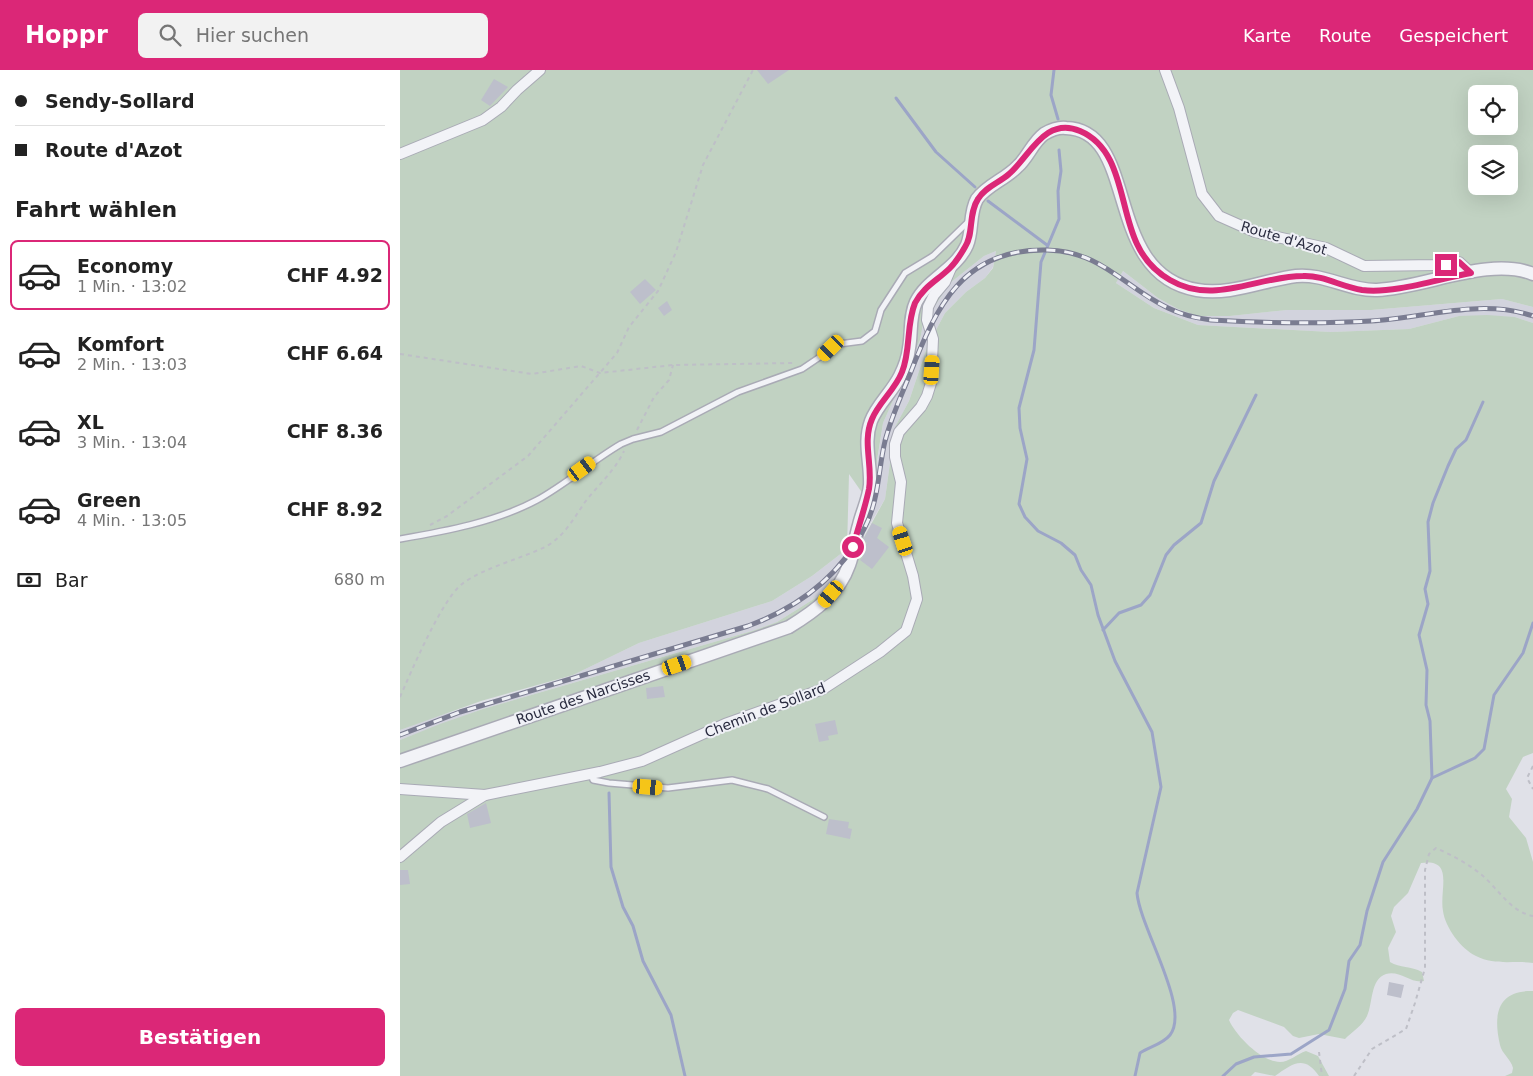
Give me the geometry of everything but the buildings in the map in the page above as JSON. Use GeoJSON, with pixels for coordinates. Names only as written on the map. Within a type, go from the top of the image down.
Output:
{"type":"FeatureCollection","features":[{"type":"Feature","properties":{"kind":"street"},"geometry":{"type":"LineString","coordinates":[[400,154],[484,120],[501,107],[540,70]]}},
{"type":"Feature","properties":{"kind":"street","name":"Route d'Azot"},"geometry":{"type":"LineString","coordinates":[[1165,70],[1179,108],[1202,194],[1219,216],[1255,232],[1326,248],[1364,266],[1437,266],[1459,262],[1471,273]]}},
{"type":"Feature","properties":{"kind":"street","name":"Route des Narcisses"},"geometry":{"type":"LineString","coordinates":[[400,761],[789,627],[820,608],[843,580],[850,564],[870,486],[866,445],[872,418],[895,386],[902,372],[909,348],[912,317],[916,303],[923,290],[951,268],[967,245],[974,206],[983,192],[1018,166],[1041,137],[1053,130],[1070,128],[1090,136],[1107,155],[1132,232],[1148,262],[1168,279],[1187,288],[1215,292],[1305,275],[1355,288],[1378,290],[1503,267],[1533,274]]}},
{"type":"Feature","properties":{"kind":"street","name":"Chemin de Sollard"},"geometry":{"type":"LineString","coordinates":[[400,857],[441,822],[485,795],[591,774],[642,761],[725,724],[823,689],[880,652],[906,631],[917,600],[913,576],[897,524],[901,482],[895,457],[895,444],[899,432],[921,407],[929,389],[933,339],[927,320],[928,308],[934,295],[945,282],[951,268]]}},
{"type":"Feature","properties":{"kind":"street"},"geometry":{"type":"LineString","coordinates":[[400,789],[485,795]]}},
{"type":"Feature","properties":{"kind":"lane"},"geometry":{"type":"LineString","coordinates":[[400,539],[495,517],[526,505],[551,492],[594,460],[630,440],[661,432],[738,392],[794,373],[839,344],[862,341],[874,331],[880,310],[905,273],[933,256],[971,219]]}},
{"type":"Feature","properties":{"kind":"lane"},"geometry":{"type":"LineString","coordinates":[[591,774],[593,780],[668,788],[732,780],[768,789],[824,817]]}},
{"type":"Feature","properties":{"kind":"path"},"geometry":{"type":"LineString","coordinates":[[428,526],[447,516],[528,456],[617,353],[629,327],[658,291],[676,252],[703,165],[753,70]]}},
{"type":"Feature","properties":{"kind":"path"},"geometry":{"type":"LineString","coordinates":[[400,354],[532,374],[580,366],[600,373],[673,365],[795,363]]}},
{"type":"Feature","properties":{"kind":"path"},"geometry":{"type":"LineString","coordinates":[[400,697],[414,666],[454,592],[470,580],[547,546],[564,531],[585,502],[616,468],[654,397],[670,380],[673,365]]}},
{"type":"Feature","properties":{"kind":"path"},"geometry":{"type":"LineString","coordinates":[[1533,766],[1527,778],[1533,790]]}},
{"type":"Feature","properties":{"kind":"path"},"geometry":{"type":"LineString","coordinates":[[1354,1076],[1372,1049],[1406,1029],[1415,1003],[1425,968],[1425,870],[1429,854],[1436,848],[1446,852],[1482,875],[1515,909],[1533,916]]}},
{"type":"Feature","properties":{"kind":"path"},"geometry":{"type":"LineString","coordinates":[[1319,1052],[1322,1076]]}},
{"type":"Feature","properties":{"kind":"shaded area"},"geometry":{"type":"Polygon","coordinates":[[[996,251],[993,267],[985,278],[966,292],[945,313],[927,347],[909,401],[895,427],[885,499],[840,574],[817,597],[777,622],[752,631],[483,709],[400,740],[400,730],[425,720],[573,675],[639,643],[772,601],[812,576],[847,549],[864,524],[875,477],[883,423],[920,340],[923,324],[950,283],[984,256],[996,251]]]}},
{"type":"Feature","properties":{"kind":"shaded area"},"geometry":{"type":"Polygon","coordinates":[[[1123,271],[1158,298],[1178,309],[1230,316],[1287,310],[1371,310],[1502,299],[1533,307],[1533,323],[1515,317],[1459,316],[1409,329],[1331,332],[1198,325],[1154,308],[1116,283],[1123,271]]]}},
{"type":"Feature","properties":{"kind":"green space"},"geometry":{"type":"Polygon","coordinates":[[[400,70],[1533,70],[1533,307],[1502,299],[1371,310],[1287,310],[1230,316],[1198,316],[1178,309],[1158,298],[1123,271],[1116,283],[1154,308],[1198,325],[1331,332],[1409,329],[1459,316],[1487,315],[1515,317],[1533,323],[1533,753],[1523,757],[1506,789],[1512,799],[1509,817],[1526,838],[1533,862],[1533,963],[1490,961],[1470,953],[1459,943],[1444,917],[1442,870],[1438,865],[1432,863],[1421,863],[1408,893],[1394,907],[1391,916],[1396,932],[1388,948],[1390,962],[1422,972],[1424,981],[1415,981],[1391,973],[1381,977],[1375,986],[1369,1011],[1365,1019],[1345,1039],[1319,1034],[1299,1038],[1293,1036],[1284,1027],[1238,1010],[1233,1013],[1229,1020],[1243,1040],[1265,1058],[1283,1062],[1306,1051],[1318,1056],[1329,1076],[1319,1076],[1308,1065],[1298,1063],[1275,1076],[1255,1072],[1251,1076],[400,1076],[400,740],[483,709],[752,631],[777,622],[817,597],[840,574],[858,548],[885,499],[895,427],[909,401],[927,347],[945,313],[966,292],[985,278],[993,268],[996,251],[984,256],[950,283],[923,324],[920,340],[883,423],[870,504],[849,474],[847,549],[812,576],[772,601],[639,643],[573,675],[481,701],[400,730],[400,70]]]}},
{"type":"Feature","properties":{"kind":"green space"},"geometry":{"type":"Polygon","coordinates":[[[1533,991],[1533,1076],[1505,1076],[1512,1073],[1513,1068],[1500,1045],[1497,1024],[1500,1006],[1512,995],[1533,991]]]}},
{"type":"Feature","properties":{"kind":"waterway"},"geometry":{"type":"LineString","coordinates":[[1054,70],[1051,95],[1058,119]]}},
{"type":"Feature","properties":{"kind":"waterway"},"geometry":{"type":"LineString","coordinates":[[896,98],[936,152],[975,187]]}},
{"type":"Feature","properties":{"kind":"waterway"},"geometry":{"type":"LineString","coordinates":[[1059,150],[1061,171],[1058,191],[1059,219],[1041,262],[1034,350],[1019,408],[1020,428],[1027,459],[1019,504],[1025,517],[1038,531],[1061,543],[1075,555],[1081,570],[1091,585],[1098,615],[1115,661],[1152,732],[1161,787],[1137,893],[1146,926],[1170,987],[1175,1023],[1167,1038],[1140,1053],[1135,1076]]}},
{"type":"Feature","properties":{"kind":"waterway"},"geometry":{"type":"LineString","coordinates":[[988,201],[1047,245]]}},
{"type":"Feature","properties":{"kind":"waterway"},"geometry":{"type":"LineString","coordinates":[[1103,630],[1119,613],[1141,605],[1150,595],[1166,555],[1174,545],[1201,523],[1214,481],[1256,395]]}},
{"type":"Feature","properties":{"kind":"waterway"},"geometry":{"type":"LineString","coordinates":[[1223,1076],[1236,1064],[1254,1057],[1291,1054],[1329,1030],[1345,989],[1349,961],[1360,945],[1367,911],[1383,862],[1417,809],[1432,778],[1430,721],[1426,705],[1427,670],[1419,635],[1428,604],[1425,589],[1430,571],[1428,522],[1433,503],[1448,466],[1456,449],[1466,440],[1483,402]]}},
{"type":"Feature","properties":{"kind":"waterway"},"geometry":{"type":"LineString","coordinates":[[1432,778],[1475,758],[1484,749],[1494,695],[1523,653],[1533,623]]}},
{"type":"Feature","properties":{"kind":"waterway"},"geometry":{"type":"LineString","coordinates":[[609,793],[611,867],[623,907],[633,926],[643,961],[671,1015],[685,1076]]}},
{"type":"Feature","properties":{"kind":"railway"},"geometry":{"type":"LineString","coordinates":[[400,735],[460,712],[748,626],[783,610],[815,589],[842,562],[854,546],[869,518],[873,508],[887,432],[931,326],[957,286],[974,271],[994,259],[1018,252],[1047,250],[1066,252],[1097,263],[1152,300],[1168,308],[1189,316],[1211,320],[1291,323],[1351,322],[1473,309],[1513,311],[1533,316]]}},
{"type":"Feature","properties":{"kind":"route"},"geometry":{"type":"LineString","coordinates":[[853,547],[870,486],[866,445],[872,418],[895,386],[902,372],[909,348],[912,317],[916,303],[923,290],[951,268],[967,245],[974,206],[983,192],[1006,178],[1041,137],[1053,130],[1065,127],[1077,129],[1090,136],[1102,147],[1110,160],[1138,246],[1148,262],[1156,270],[1168,279],[1187,288],[1215,292],[1281,278],[1305,275],[1363,290],[1378,290],[1471,273],[1459,262],[1446,265]]}}]}
